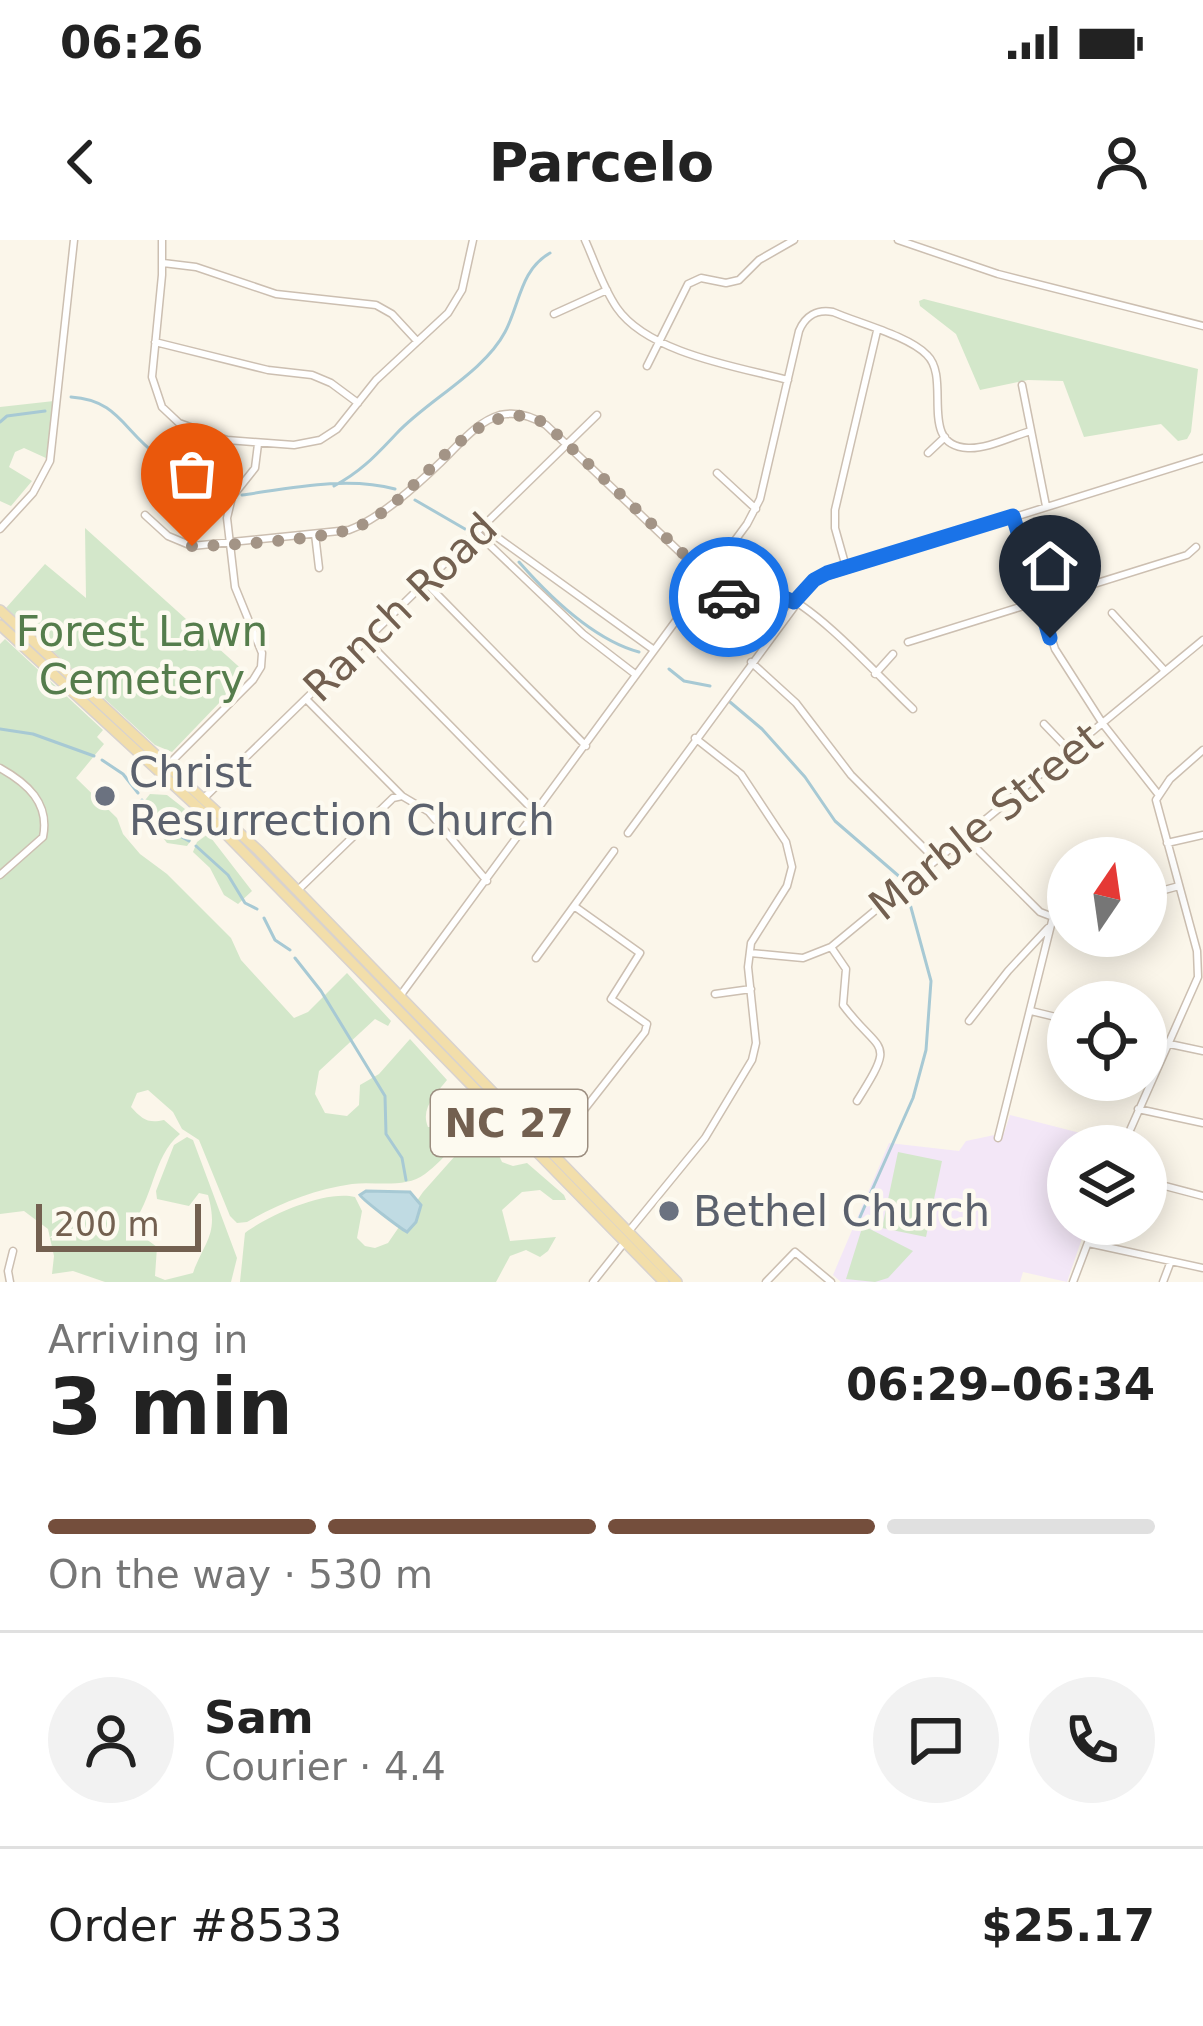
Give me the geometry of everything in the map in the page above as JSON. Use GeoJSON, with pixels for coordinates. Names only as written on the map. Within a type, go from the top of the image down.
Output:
{"type":"FeatureCollection","features":[{"type":"Feature","properties":{"kind":"main road","name":"NC 27"},"geometry":{"type":"LineString","coordinates":[[0,610],[551,1152],[664,1282]]}},
{"type":"Feature","properties":{"kind":"main road","name":"NC 27"},"geometry":{"type":"LineString","coordinates":[[0,625],[203,799],[297,891],[551,1166],[562,1171],[675,1282]]}},
{"type":"Feature","properties":{"kind":"main road"},"geometry":{"type":"LineString","coordinates":[[20,643],[79,683]]}},
{"type":"Feature","properties":{"kind":"street"},"geometry":{"type":"LineString","coordinates":[[0,529],[33,493],[50,461],[74,240]]}},
{"type":"Feature","properties":{"kind":"street"},"geometry":{"type":"LineString","coordinates":[[162,240],[152,385],[166,412],[186,426],[258,444],[320,440],[337,429],[458,299],[472,240]]}},
{"type":"Feature","properties":{"kind":"street"},"geometry":{"type":"LineString","coordinates":[[585,240],[607,290],[629,322],[707,360],[788,380]]}},
{"type":"Feature","properties":{"kind":"street"},"geometry":{"type":"LineString","coordinates":[[647,366],[688,284],[700,278],[727,284],[739,280],[759,260],[794,240]]}},
{"type":"Feature","properties":{"kind":"street"},"geometry":{"type":"LineString","coordinates":[[898,240],[998,274],[1203,326]]}},
{"type":"Feature","properties":{"kind":"street"},"geometry":{"type":"LineString","coordinates":[[163,263],[196,267],[276,294],[376,305],[392,314],[417,341]]}},
{"type":"Feature","properties":{"kind":"street"},"geometry":{"type":"LineString","coordinates":[[554,314],[607,290]]}},
{"type":"Feature","properties":{"kind":"street"},"geometry":{"type":"LineString","coordinates":[[397,1000],[756,509],[799,331],[809,316],[833,312],[921,350],[934,364],[937,418],[945,437],[957,446],[971,448],[1031,430]]}},
{"type":"Feature","properties":{"kind":"street"},"geometry":{"type":"LineString","coordinates":[[846,567],[835,510],[877,330]]}},
{"type":"Feature","properties":{"kind":"street"},"geometry":{"type":"LineString","coordinates":[[155,342],[268,370],[312,375],[331,382],[358,403]]}},
{"type":"Feature","properties":{"kind":"street"},"geometry":{"type":"LineString","coordinates":[[1022,386],[1046,506]]}},
{"type":"Feature","properties":{"kind":"street","name":"Ranch Road"},"geometry":{"type":"LineString","coordinates":[[203,799],[597,415]]}},
{"type":"Feature","properties":{"kind":"street"},"geometry":{"type":"LineString","coordinates":[[145,514],[168,536],[186,545],[349,530],[420,483],[480,425],[496,416],[534,418],[707,578],[734,598],[770,592],[794,602],[913,709]]}},
{"type":"Feature","properties":{"kind":"street"},"geometry":{"type":"LineString","coordinates":[[928,453],[945,437]]}},
{"type":"Feature","properties":{"kind":"street"},"geometry":{"type":"LineString","coordinates":[[164,769],[253,680],[260,667],[261,648],[237,594],[230,543],[230,504],[255,467],[258,444]]}},
{"type":"Feature","properties":{"kind":"street"},"geometry":{"type":"LineString","coordinates":[[628,833],[814,580],[1203,458]]}},
{"type":"Feature","properties":{"kind":"street"},"geometry":{"type":"LineString","coordinates":[[717,473],[756,509]]}},
{"type":"Feature","properties":{"kind":"street"},"geometry":{"type":"LineString","coordinates":[[1013,516],[1055,649],[1103,724],[1158,794],[1166,837]]}},
{"type":"Feature","properties":{"kind":"street"},"geometry":{"type":"LineString","coordinates":[[480,530],[654,650]]}},
{"type":"Feature","properties":{"kind":"street"},"geometry":{"type":"LineString","coordinates":[[480,530],[583,634],[637,675]]}},
{"type":"Feature","properties":{"kind":"street"},"geometry":{"type":"LineString","coordinates":[[315,534],[319,568]]}},
{"type":"Feature","properties":{"kind":"street"},"geometry":{"type":"LineString","coordinates":[[908,642],[1187,555],[1196,547]]}},
{"type":"Feature","properties":{"kind":"street"},"geometry":{"type":"LineString","coordinates":[[426,583],[586,746]]}},
{"type":"Feature","properties":{"kind":"street"},"geometry":{"type":"LineString","coordinates":[[1112,613],[1165,671]]}},
{"type":"Feature","properties":{"kind":"street"},"geometry":{"type":"LineString","coordinates":[[367,640],[536,813]]}},
{"type":"Feature","properties":{"kind":"street","name":"Marble Street"},"geometry":{"type":"LineString","coordinates":[[749,952],[803,958],[831,947],[1203,640]]}},
{"type":"Feature","properties":{"kind":"street"},"geometry":{"type":"LineString","coordinates":[[875,674],[892,654]]}},
{"type":"Feature","properties":{"kind":"street"},"geometry":{"type":"LineString","coordinates":[[751,662],[796,704],[851,775],[936,860]]}},
{"type":"Feature","properties":{"kind":"street"},"geometry":{"type":"LineString","coordinates":[[306,699],[402,796],[429,812],[487,881]]}},
{"type":"Feature","properties":{"kind":"street"},"geometry":{"type":"LineString","coordinates":[[1044,724],[1070,751]]}},
{"type":"Feature","properties":{"kind":"street"},"geometry":{"type":"LineString","coordinates":[[592,1282],[709,1133],[752,1060],[757,1043],[749,952],[755,931],[790,877],[789,849],[741,774],[695,738]]}},
{"type":"Feature","properties":{"kind":"street"},"geometry":{"type":"LineString","coordinates":[[1158,794],[1203,750]]}},
{"type":"Feature","properties":{"kind":"street"},"geometry":{"type":"LineString","coordinates":[[0,768],[28,784],[46,828],[43,837],[0,875]]}},
{"type":"Feature","properties":{"kind":"street"},"geometry":{"type":"LineString","coordinates":[[297,891],[393,798],[402,796]]}},
{"type":"Feature","properties":{"kind":"street"},"geometry":{"type":"LineString","coordinates":[[1203,835],[1167,843],[1199,940],[1199,992],[1167,1043],[1203,1051]]}},
{"type":"Feature","properties":{"kind":"street"},"geometry":{"type":"LineString","coordinates":[[964,837],[1047,917]]}},
{"type":"Feature","properties":{"kind":"street"},"geometry":{"type":"LineString","coordinates":[[536,958],[614,850]]}},
{"type":"Feature","properties":{"kind":"street"},"geometry":{"type":"LineString","coordinates":[[1167,889],[1179,886]]}},
{"type":"Feature","properties":{"kind":"street"},"geometry":{"type":"LineString","coordinates":[[551,1152],[647,1029],[643,1018],[611,999],[640,953],[574,906]]}},
{"type":"Feature","properties":{"kind":"street"},"geometry":{"type":"LineString","coordinates":[[969,1022],[1047,927]]}},
{"type":"Feature","properties":{"kind":"street"},"geometry":{"type":"LineString","coordinates":[[998,1138],[1047,941]]}},
{"type":"Feature","properties":{"kind":"street"},"geometry":{"type":"LineString","coordinates":[[831,947],[846,969],[843,1005],[878,1041],[882,1052],[881,1063],[856,1101]]}},
{"type":"Feature","properties":{"kind":"street"},"geometry":{"type":"LineString","coordinates":[[715,994],[751,989]]}},
{"type":"Feature","properties":{"kind":"street"},"geometry":{"type":"LineString","coordinates":[[1030,1010],[1047,1014]]}},
{"type":"Feature","properties":{"kind":"street"},"geometry":{"type":"LineString","coordinates":[[1131,1125],[1141,1101]]}},
{"type":"Feature","properties":{"kind":"street"},"geometry":{"type":"LineString","coordinates":[[1138,1108],[1203,1124]]}},
{"type":"Feature","properties":{"kind":"street"},"geometry":{"type":"LineString","coordinates":[[1167,1186],[1203,1196]]}},
{"type":"Feature","properties":{"kind":"street"},"geometry":{"type":"LineString","coordinates":[[1073,1282],[1087,1245]]}},
{"type":"Feature","properties":{"kind":"street"},"geometry":{"type":"LineString","coordinates":[[1097,1245],[1203,1268]]}},
{"type":"Feature","properties":{"kind":"street"},"geometry":{"type":"LineString","coordinates":[[10,1282],[13,1251]]}},
{"type":"Feature","properties":{"kind":"street"},"geometry":{"type":"LineString","coordinates":[[766,1282],[795,1252],[831,1282]]}},
{"type":"Feature","properties":{"kind":"street"},"geometry":{"type":"LineString","coordinates":[[1163,1282],[1171,1261]]}},
{"type":"Feature","properties":{"kind":"shaded area"},"geometry":{"type":"Polygon","coordinates":[[[1010,1115],[1049,1125],[1047,1245],[1080,1245],[1067,1282],[1023,1272],[1020,1282],[841,1282],[833,1275],[889,1143],[959,1151],[966,1141],[1004,1133],[1010,1115]]]}},
{"type":"Feature","properties":{"kind":"green space"},"geometry":{"type":"Polygon","coordinates":[[[924,299],[1198,369],[1191,432],[1178,441],[1161,424],[1084,437],[1063,381],[1028,380],[980,390],[956,334],[920,306],[924,299]]]}},
{"type":"Feature","properties":{"kind":"green space"},"geometry":{"type":"Polygon","coordinates":[[[54,401],[46,458],[24,448],[15,452],[9,467],[32,481],[11,506],[0,501],[0,407],[54,401]]]}},
{"type":"Feature","properties":{"kind":"green space","name":"Forest Lawn Cemetery"},"geometry":{"type":"Polygon","coordinates":[[[85,528],[247,674],[172,752],[155,745],[6,608],[45,564],[86,598],[85,528]]]}},
{"type":"Feature","properties":{"kind":"green space"},"geometry":{"type":"Polygon","coordinates":[[[5,639],[103,730],[97,737],[104,744],[76,778],[117,818],[140,854],[167,874],[231,938],[241,960],[294,1018],[308,1012],[347,973],[391,1021],[388,1026],[375,1019],[319,1071],[315,1094],[325,1113],[347,1116],[359,1105],[360,1085],[379,1074],[410,1039],[447,1080],[428,1107],[428,1127],[445,1127],[468,1102],[474,1101],[481,1112],[440,1161],[417,1179],[324,1190],[237,1223],[199,1140],[182,1129],[173,1112],[148,1090],[137,1093],[131,1107],[139,1115],[149,1121],[164,1120],[180,1134],[164,1154],[130,1227],[157,1247],[155,1276],[165,1280],[193,1273],[211,1229],[208,1195],[199,1193],[189,1206],[157,1199],[156,1191],[174,1145],[187,1137],[193,1140],[237,1258],[231,1282],[105,1282],[73,1271],[52,1274],[48,1229],[24,1211],[0,1214],[0,644],[5,639]]]}},
{"type":"Feature","properties":{"kind":"green space"},"geometry":{"type":"Polygon","coordinates":[[[150,794],[167,795],[199,820],[201,826],[187,846],[167,843],[143,811],[150,794]]]}},
{"type":"Feature","properties":{"kind":"green space"},"geometry":{"type":"Polygon","coordinates":[[[208,834],[252,891],[238,904],[224,895],[210,868],[193,852],[208,834]]]}},
{"type":"Feature","properties":{"kind":"green space"},"geometry":{"type":"Polygon","coordinates":[[[487,1120],[500,1136],[497,1151],[502,1162],[527,1163],[566,1200],[553,1200],[540,1190],[522,1192],[502,1210],[510,1241],[556,1237],[540,1257],[526,1250],[510,1256],[496,1282],[240,1282],[245,1233],[313,1201],[355,1197],[362,1211],[357,1238],[375,1248],[388,1243],[423,1192],[487,1120]]]}},
{"type":"Feature","properties":{"kind":"green space"},"geometry":{"type":"Polygon","coordinates":[[[898,1152],[942,1161],[926,1237],[882,1228],[898,1152]]]}},
{"type":"Feature","properties":{"kind":"green space"},"geometry":{"type":"Polygon","coordinates":[[[866,1227],[913,1251],[888,1278],[875,1282],[846,1279],[866,1227]]]}},
{"type":"Feature","properties":{"kind":"water"},"geometry":{"type":"Polygon","coordinates":[[[366,1191],[410,1192],[421,1205],[416,1222],[407,1232],[360,1195],[366,1191]]]}},
{"type":"Feature","properties":{"kind":"waterway"},"geometry":{"type":"LineString","coordinates":[[334,486],[484,360],[505,332],[532,269],[550,253]]}},
{"type":"Feature","properties":{"kind":"waterway"},"geometry":{"type":"LineString","coordinates":[[71,397],[110,410],[157,455],[224,494]]}},
{"type":"Feature","properties":{"kind":"waterway"},"geometry":{"type":"LineString","coordinates":[[0,422],[7,416],[45,411]]}},
{"type":"Feature","properties":{"kind":"waterway"},"geometry":{"type":"LineString","coordinates":[[242,495],[338,483],[395,489]]}},
{"type":"Feature","properties":{"kind":"waterway"},"geometry":{"type":"LineString","coordinates":[[415,500],[465,529]]}},
{"type":"Feature","properties":{"kind":"waterway"},"geometry":{"type":"LineString","coordinates":[[519,562],[589,627],[639,652]]}},
{"type":"Feature","properties":{"kind":"waterway"},"geometry":{"type":"LineString","coordinates":[[669,669],[684,681],[710,686]]}},
{"type":"Feature","properties":{"kind":"waterway"},"geometry":{"type":"LineString","coordinates":[[730,702],[805,777],[835,821],[901,878]]}},
{"type":"Feature","properties":{"kind":"waterway"},"geometry":{"type":"LineString","coordinates":[[0,729],[33,734],[94,756]]}},
{"type":"Feature","properties":{"kind":"waterway"},"geometry":{"type":"LineString","coordinates":[[102,760],[123,774],[138,793]]}},
{"type":"Feature","properties":{"kind":"waterway"},"geometry":{"type":"LineString","coordinates":[[142,800],[158,824],[189,841]]}},
{"type":"Feature","properties":{"kind":"waterway"},"geometry":{"type":"LineString","coordinates":[[196,846],[228,875],[245,903],[257,909]]}},
{"type":"Feature","properties":{"kind":"waterway"},"geometry":{"type":"LineString","coordinates":[[860,1217],[913,1098],[926,1050],[931,981],[907,893]]}},
{"type":"Feature","properties":{"kind":"waterway"},"geometry":{"type":"LineString","coordinates":[[264,918],[275,940],[290,950]]}},
{"type":"Feature","properties":{"kind":"waterway"},"geometry":{"type":"LineString","coordinates":[[295,958],[321,991],[385,1096],[386,1134],[402,1158],[406,1180]]}},
{"type":"Feature","properties":{"kind":"way so far"},"geometry":{"type":"LineString","coordinates":[[192,546],[355,529],[420,483],[480,425],[496,416],[518,414],[546,424],[729,597]]}},
{"type":"Feature","properties":{"kind":"place","name":"Christ Resurrection Church"},"geometry":{"type":"Point","coordinates":[105,796]}},
{"type":"Feature","properties":{"kind":"place","name":"Bethel Church"},"geometry":{"type":"Point","coordinates":[669,1211]}},
{"type":"Feature","properties":{"kind":"route"},"geometry":{"type":"LineString","coordinates":[[729,597],[770,592],[794,602],[827,573],[1013,516],[1050,638]]}}]}
